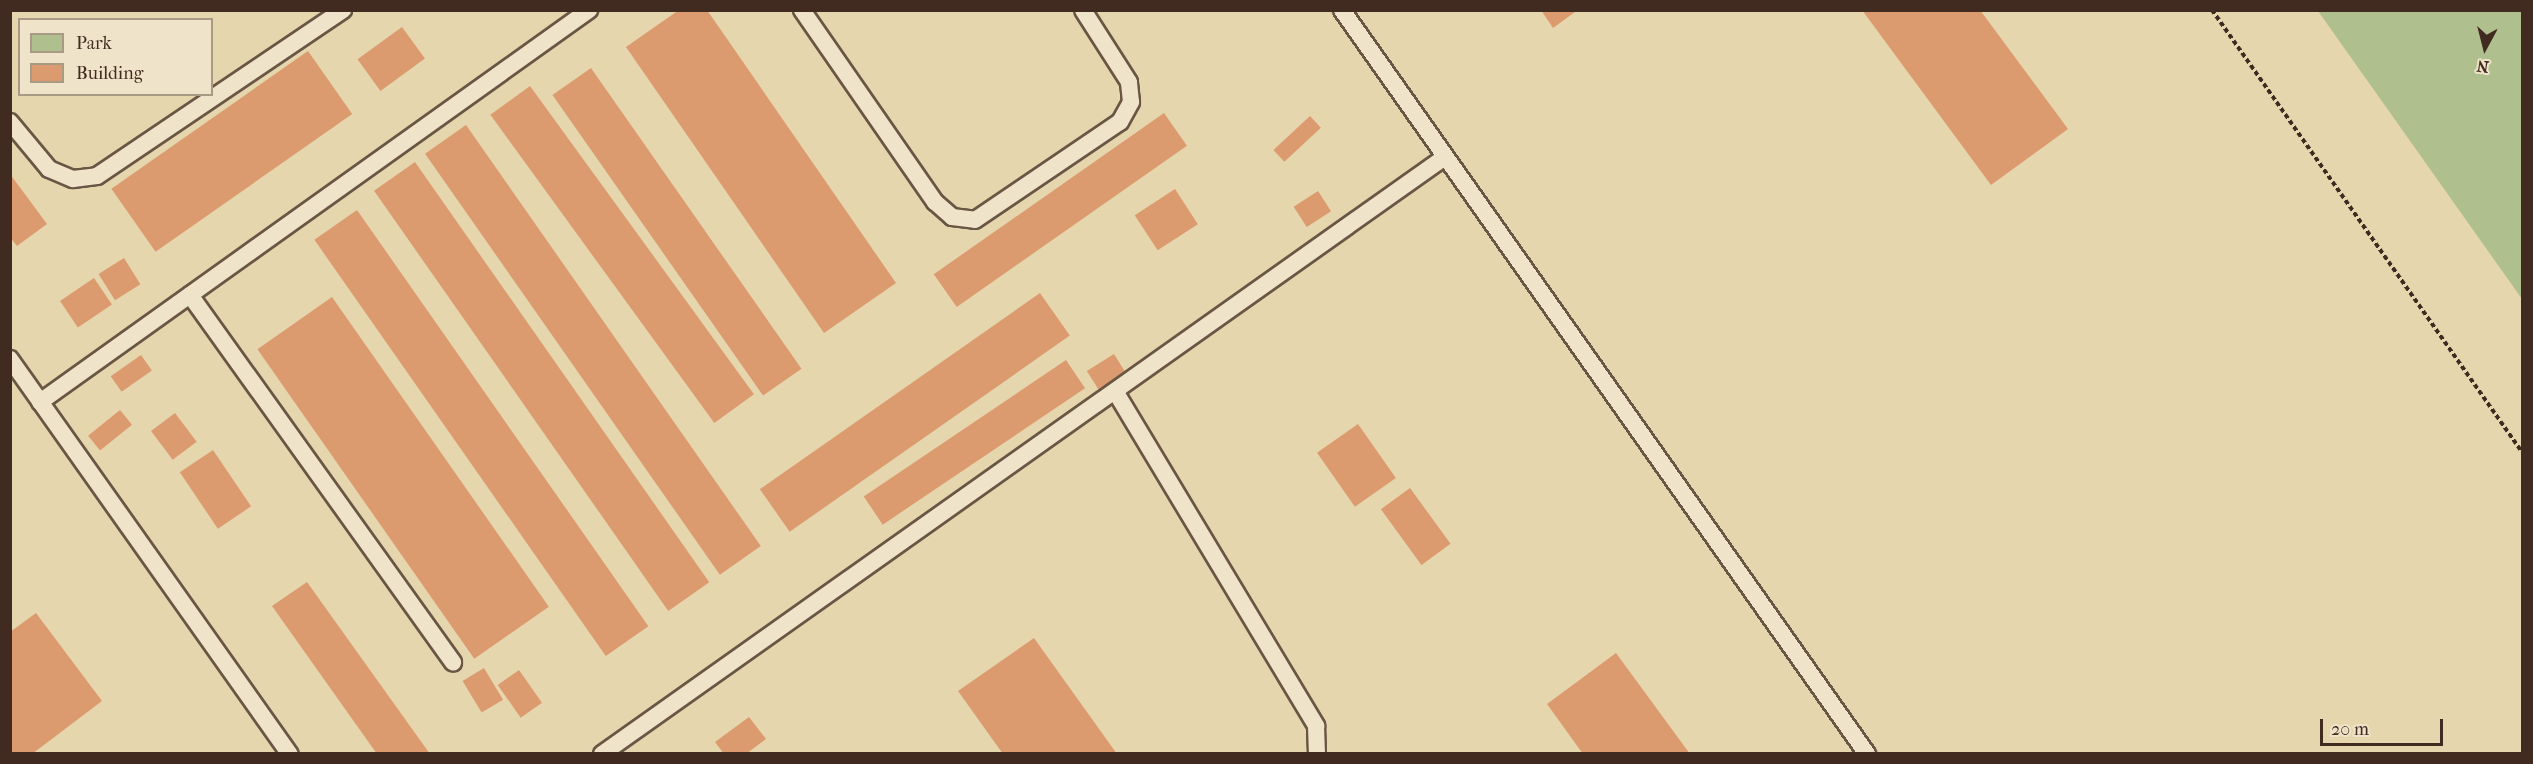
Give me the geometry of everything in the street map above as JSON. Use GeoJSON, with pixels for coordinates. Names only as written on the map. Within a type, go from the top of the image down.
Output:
{"type":"FeatureCollection","features":[{"type":"Feature","properties":{"kind":"lane"},"geometry":{"type":"LineString","coordinates":[[10,122],[49,169],[73,179],[97,176],[343,10]]}},
{"type":"Feature","properties":{"kind":"lane"},"geometry":{"type":"LineString","coordinates":[[40,402],[589,10]]}},
{"type":"Feature","properties":{"kind":"lane"},"geometry":{"type":"LineString","coordinates":[[801,10],[935,202],[952,217],[975,220],[1120,122],[1131,102],[1129,82],[1083,10]]}},
{"type":"Feature","properties":{"kind":"lane"},"geometry":{"type":"LineString","coordinates":[[1342,10],[1867,753]]}},
{"type":"Feature","properties":{"kind":"lane"},"geometry":{"type":"LineString","coordinates":[[602,753],[1445,157]]}},
{"type":"Feature","properties":{"kind":"lane"},"geometry":{"type":"LineString","coordinates":[[190,295],[453,663]]}},
{"type":"Feature","properties":{"kind":"lane"},"geometry":{"type":"LineString","coordinates":[[10,359],[290,753]]}},
{"type":"Feature","properties":{"kind":"lane"},"geometry":{"type":"LineString","coordinates":[[1115,390],[1316,726],[1317,753]]}},
{"type":"Feature","properties":{"kind":"path"},"geometry":{"type":"LineString","coordinates":[[2212,10],[2523,452]]}},
{"type":"Feature","properties":{"kind":"green space"},"geometry":{"type":"Polygon","coordinates":[[[2318,11],[2522,11],[2522,299],[2318,11]]]}},
{"type":"Feature","properties":{"kind":"building"},"geometry":{"type":"Polygon","coordinates":[[[679,10],[707,10],[896,283],[824,333],[626,47],[679,10]]]}},
{"type":"Feature","properties":{"kind":"building"},"geometry":{"type":"Polygon","coordinates":[[[1541,10],[1574,10],[1575,12],[1553,28],[1541,10]]]}},
{"type":"Feature","properties":{"kind":"building"},"geometry":{"type":"Polygon","coordinates":[[[1862,10],[1980,10],[2068,129],[1991,185],[1862,10]]]}},
{"type":"Feature","properties":{"kind":"building"},"geometry":{"type":"Polygon","coordinates":[[[402,27],[425,59],[380,91],[358,59],[402,27]]]}},
{"type":"Feature","properties":{"kind":"building"},"geometry":{"type":"Polygon","coordinates":[[[308,51],[352,114],[156,252],[111,189],[308,51]]]}},
{"type":"Feature","properties":{"kind":"building"},"geometry":{"type":"Polygon","coordinates":[[[591,68],[802,369],[763,396],[552,95],[591,68]]]}},
{"type":"Feature","properties":{"kind":"building"},"geometry":{"type":"Polygon","coordinates":[[[530,86],[754,394],[714,423],[490,115],[530,86]]]}},
{"type":"Feature","properties":{"kind":"building"},"geometry":{"type":"Polygon","coordinates":[[[1164,113],[1187,146],[957,307],[934,274],[1164,113]]]}},
{"type":"Feature","properties":{"kind":"building"},"geometry":{"type":"Polygon","coordinates":[[[1310,116],[1321,128],[1284,162],[1273,150],[1310,116]]]}},
{"type":"Feature","properties":{"kind":"building"},"geometry":{"type":"Polygon","coordinates":[[[466,125],[761,546],[720,575],[425,154],[466,125]]]}},
{"type":"Feature","properties":{"kind":"building"},"geometry":{"type":"Polygon","coordinates":[[[415,162],[709,582],[668,611],[374,191],[415,162]]]}},
{"type":"Feature","properties":{"kind":"building"},"geometry":{"type":"Polygon","coordinates":[[[10,174],[47,224],[17,246],[10,237],[10,174]]]}},
{"type":"Feature","properties":{"kind":"building"},"geometry":{"type":"Polygon","coordinates":[[[1175,189],[1198,224],[1158,250],[1135,215],[1175,189]]]}},
{"type":"Feature","properties":{"kind":"building"},"geometry":{"type":"Polygon","coordinates":[[[1318,191],[1331,211],[1307,227],[1294,207],[1318,191]]]}},
{"type":"Feature","properties":{"kind":"building"},"geometry":{"type":"Polygon","coordinates":[[[357,210],[648,626],[606,656],[314,240],[357,210]]]}},
{"type":"Feature","properties":{"kind":"building"},"geometry":{"type":"Polygon","coordinates":[[[124,258],[140,284],[115,300],[99,274],[124,258]]]}},
{"type":"Feature","properties":{"kind":"building"},"geometry":{"type":"Polygon","coordinates":[[[94,278],[112,305],[78,327],[60,301],[94,278]]]}},
{"type":"Feature","properties":{"kind":"building"},"geometry":{"type":"Polygon","coordinates":[[[1040,293],[1070,336],[790,532],[760,489],[1040,293]]]}},
{"type":"Feature","properties":{"kind":"building"},"geometry":{"type":"Polygon","coordinates":[[[332,297],[549,607],[474,659],[257,349],[332,297]]]}},
{"type":"Feature","properties":{"kind":"building"},"geometry":{"type":"Polygon","coordinates":[[[1114,354],[1126,373],[1099,390],[1087,371],[1114,354]]]}},
{"type":"Feature","properties":{"kind":"building"},"geometry":{"type":"Polygon","coordinates":[[[141,355],[152,371],[122,392],[111,376],[141,355]]]}},
{"type":"Feature","properties":{"kind":"building"},"geometry":{"type":"Polygon","coordinates":[[[1066,360],[1085,388],[883,525],[864,496],[1066,360]]]}},
{"type":"Feature","properties":{"kind":"building"},"geometry":{"type":"Polygon","coordinates":[[[120,410],[132,425],[100,451],[88,436],[120,410]]]}},
{"type":"Feature","properties":{"kind":"building"},"geometry":{"type":"Polygon","coordinates":[[[175,413],[197,442],[173,460],[151,431],[175,413]]]}},
{"type":"Feature","properties":{"kind":"building"},"geometry":{"type":"Polygon","coordinates":[[[1358,424],[1396,478],[1355,507],[1317,453],[1358,424]]]}},
{"type":"Feature","properties":{"kind":"building"},"geometry":{"type":"Polygon","coordinates":[[[213,450],[251,506],[218,529],[180,472],[213,450]]]}},
{"type":"Feature","properties":{"kind":"building"},"geometry":{"type":"Polygon","coordinates":[[[1410,488],[1451,544],[1421,565],[1381,509],[1410,488]]]}},
{"type":"Feature","properties":{"kind":"building"},"geometry":{"type":"Polygon","coordinates":[[[307,582],[430,754],[377,754],[272,606],[307,582]]]}},
{"type":"Feature","properties":{"kind":"building"},"geometry":{"type":"Polygon","coordinates":[[[36,613],[102,701],[32,754],[10,754],[10,632],[36,613]]]}},
{"type":"Feature","properties":{"kind":"building"},"geometry":{"type":"Polygon","coordinates":[[[1034,638],[1117,754],[1003,754],[958,691],[1034,638]]]}},
{"type":"Feature","properties":{"kind":"building"},"geometry":{"type":"Polygon","coordinates":[[[1616,653],[1690,754],[1583,754],[1547,704],[1616,653]]]}},
{"type":"Feature","properties":{"kind":"building"},"geometry":{"type":"Polygon","coordinates":[[[484,668],[503,700],[482,713],[463,681],[484,668]]]}},
{"type":"Feature","properties":{"kind":"building"},"geometry":{"type":"Polygon","coordinates":[[[519,670],[542,703],[521,718],[498,685],[519,670]]]}},
{"type":"Feature","properties":{"kind":"building"},"geometry":{"type":"Polygon","coordinates":[[[749,717],[766,739],[746,754],[724,754],[715,742],[749,717]]]}}]}
